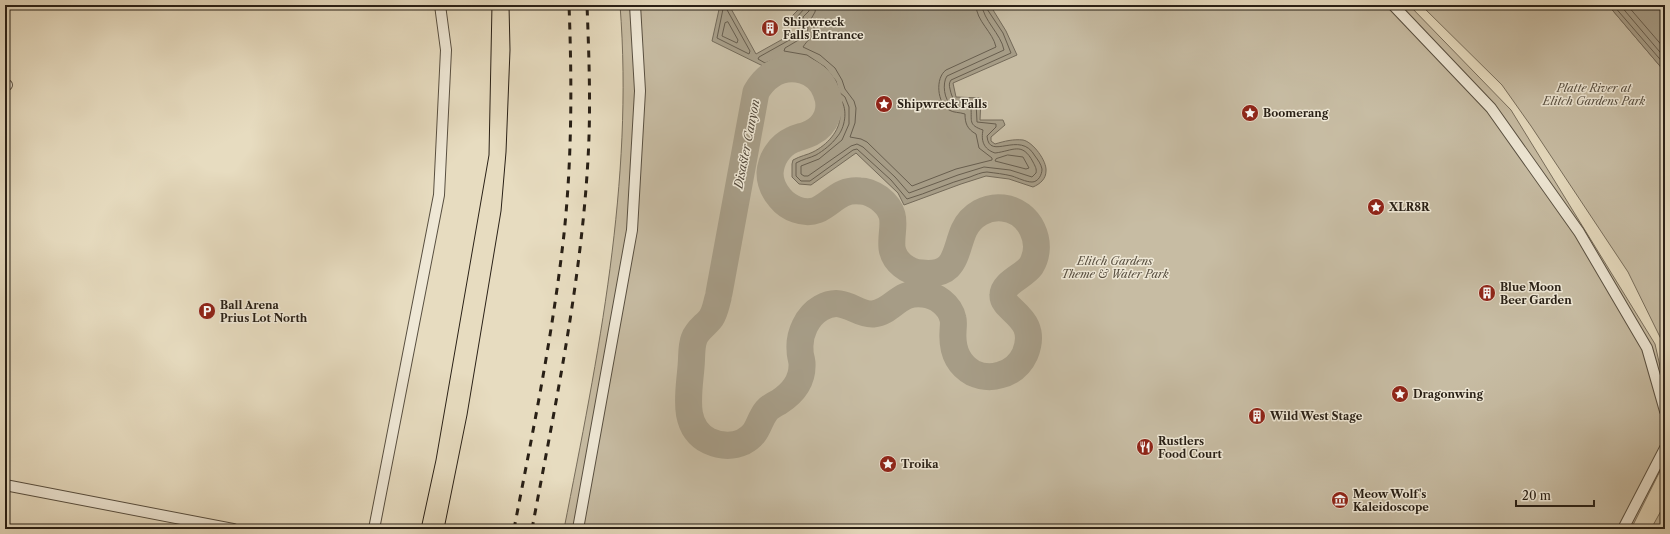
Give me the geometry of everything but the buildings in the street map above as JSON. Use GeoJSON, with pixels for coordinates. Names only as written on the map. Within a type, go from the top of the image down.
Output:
{"type":"FeatureCollection","features":[{"type":"Feature","properties":{"kind":"lane"},"geometry":{"type":"LineString","coordinates":[[374,529],[439,195],[446,50],[440,5]]}},
{"type":"Feature","properties":{"kind":"lane"},"geometry":{"type":"LineString","coordinates":[[578,529],[632,230],[640,91],[635,5]]}},
{"type":"Feature","properties":{"kind":"lane"},"geometry":{"type":"LineString","coordinates":[[1393,5],[1491,108],[1579,232],[1647,348],[1665,411]]}},
{"type":"Feature","properties":{"kind":"lane"},"geometry":{"type":"LineString","coordinates":[[1623,529],[1665,448]]}},
{"type":"Feature","properties":{"kind":"lane"},"geometry":{"type":"LineString","coordinates":[[5,485],[233,529]]}},
{"type":"Feature","properties":{"kind":"green space","name":"Elitch Gardens Theme & Water Park"},"geometry":{"type":"Polygon","coordinates":[[[620,5],[1409,5],[1511,110],[1655,344],[1665,389],[1665,461],[1631,529],[564,529],[600,334],[610,268],[617,203],[622,137],[623,71],[620,5]]]}},
{"type":"Feature","properties":{"kind":"green space","name":"Platte River at Elitch Gardens Park"},"geometry":{"type":"Polygon","coordinates":[[[1421,5],[1608,5],[1665,72],[1665,350],[1628,272],[1531,126],[1502,85],[1421,5]]]}},
{"type":"Feature","properties":{"kind":"green space"},"geometry":{"type":"Polygon","coordinates":[[[1665,501],[1665,529],[1651,529],[1662,509],[1665,501]]]}},
{"type":"Feature","properties":{"kind":"water"},"geometry":{"type":"Polygon","coordinates":[[[720,5],[729,5],[756,54],[799,30],[792,16],[803,5],[990,5],[1006,31],[1017,55],[953,83],[956,97],[981,98],[980,120],[1003,120],[1005,125],[991,137],[991,141],[995,144],[1009,140],[1023,140],[1031,144],[1039,152],[1046,167],[1044,179],[1033,187],[1009,179],[986,176],[904,205],[898,193],[856,153],[811,185],[799,184],[792,177],[793,160],[818,149],[832,137],[838,127],[840,110],[836,102],[831,98],[829,87],[823,77],[809,65],[791,61],[765,67],[712,41],[720,5]]]}},
{"type":"Feature","properties":{"kind":"water"},"geometry":{"type":"Polygon","coordinates":[[[1608,5],[1665,5],[1665,72],[1608,5]]]}},
{"type":"Feature","properties":{"kind":"waterway","name":"Disaster Canyon"},"geometry":{"type":"LineString","coordinates":[[718,298],[712,316],[697,333],[693,342],[688,398],[690,418],[700,435],[709,441],[722,445],[739,444],[749,439],[753,435],[767,410],[789,395],[796,386],[802,369],[800,343],[805,326],[816,311],[829,305],[843,304],[861,312],[873,314],[886,310],[901,298],[907,296],[914,294],[933,296],[946,305],[949,309],[953,321],[953,344],[959,361],[963,365],[973,373],[986,377],[997,376],[1012,370],[1021,362],[1025,354],[1028,341],[1028,331],[1024,323],[1004,301],[1003,295],[1006,287],[1031,266],[1035,257],[1035,238],[1032,230],[1021,215],[1013,210],[991,208],[975,216],[967,225],[952,262],[948,267],[942,271],[921,273],[911,271],[902,265],[896,258],[892,248],[893,222],[890,210],[886,204],[872,194],[863,191],[847,192],[841,194],[823,207],[807,212],[797,210],[787,205],[783,202],[774,189],[770,176],[774,158],[780,149],[787,143],[817,130],[825,121],[829,110],[829,104],[822,84],[810,73],[794,69],[781,70],[769,76],[756,92],[719,293]]}},
{"type":"Feature","properties":{"kind":"tram line"},"geometry":{"type":"LineString","coordinates":[[421,529],[436,460],[489,155],[492,5]]}},
{"type":"Feature","properties":{"kind":"tram line"},"geometry":{"type":"LineString","coordinates":[[444,529],[467,415],[501,211],[506,152],[510,50],[509,5]]}},
{"type":"Feature","properties":{"kind":"railway"},"geometry":{"type":"LineString","coordinates":[[514,529],[548,345],[564,234],[569,177],[571,120],[569,5]]}},
{"type":"Feature","properties":{"kind":"railway"},"geometry":{"type":"LineString","coordinates":[[532,529],[566,345],[580,252],[585,206],[589,121],[587,5]]}},
{"type":"Feature","properties":{"kind":"place","name":"Shipwreck Falls Entrance"},"geometry":{"type":"Point","coordinates":[770,28]}},
{"type":"Feature","properties":{"kind":"place","name":"Shipwreck Falls"},"geometry":{"type":"Point","coordinates":[884,104]}},
{"type":"Feature","properties":{"kind":"place","name":"Boomerang"},"geometry":{"type":"Point","coordinates":[1250,113]}},
{"type":"Feature","properties":{"kind":"place","name":"XLR8R"},"geometry":{"type":"Point","coordinates":[1376,207]}},
{"type":"Feature","properties":{"kind":"place","name":"Blue Moon Beer Garden"},"geometry":{"type":"Point","coordinates":[1487,293]}},
{"type":"Feature","properties":{"kind":"place","name":"Ball Arena Prius Lot North"},"geometry":{"type":"Point","coordinates":[207,311]}},
{"type":"Feature","properties":{"kind":"place","name":"Dragonwing"},"geometry":{"type":"Point","coordinates":[1400,394]}},
{"type":"Feature","properties":{"kind":"place","name":"Wild West Stage"},"geometry":{"type":"Point","coordinates":[1257,416]}},
{"type":"Feature","properties":{"kind":"place","name":"Rustlers Food Court"},"geometry":{"type":"Point","coordinates":[1145,447]}},
{"type":"Feature","properties":{"kind":"place","name":"Troika"},"geometry":{"type":"Point","coordinates":[888,464]}},
{"type":"Feature","properties":{"kind":"place","name":"Meow Wolf's Kaleidoscope"},"geometry":{"type":"Point","coordinates":[1340,500]}}]}
